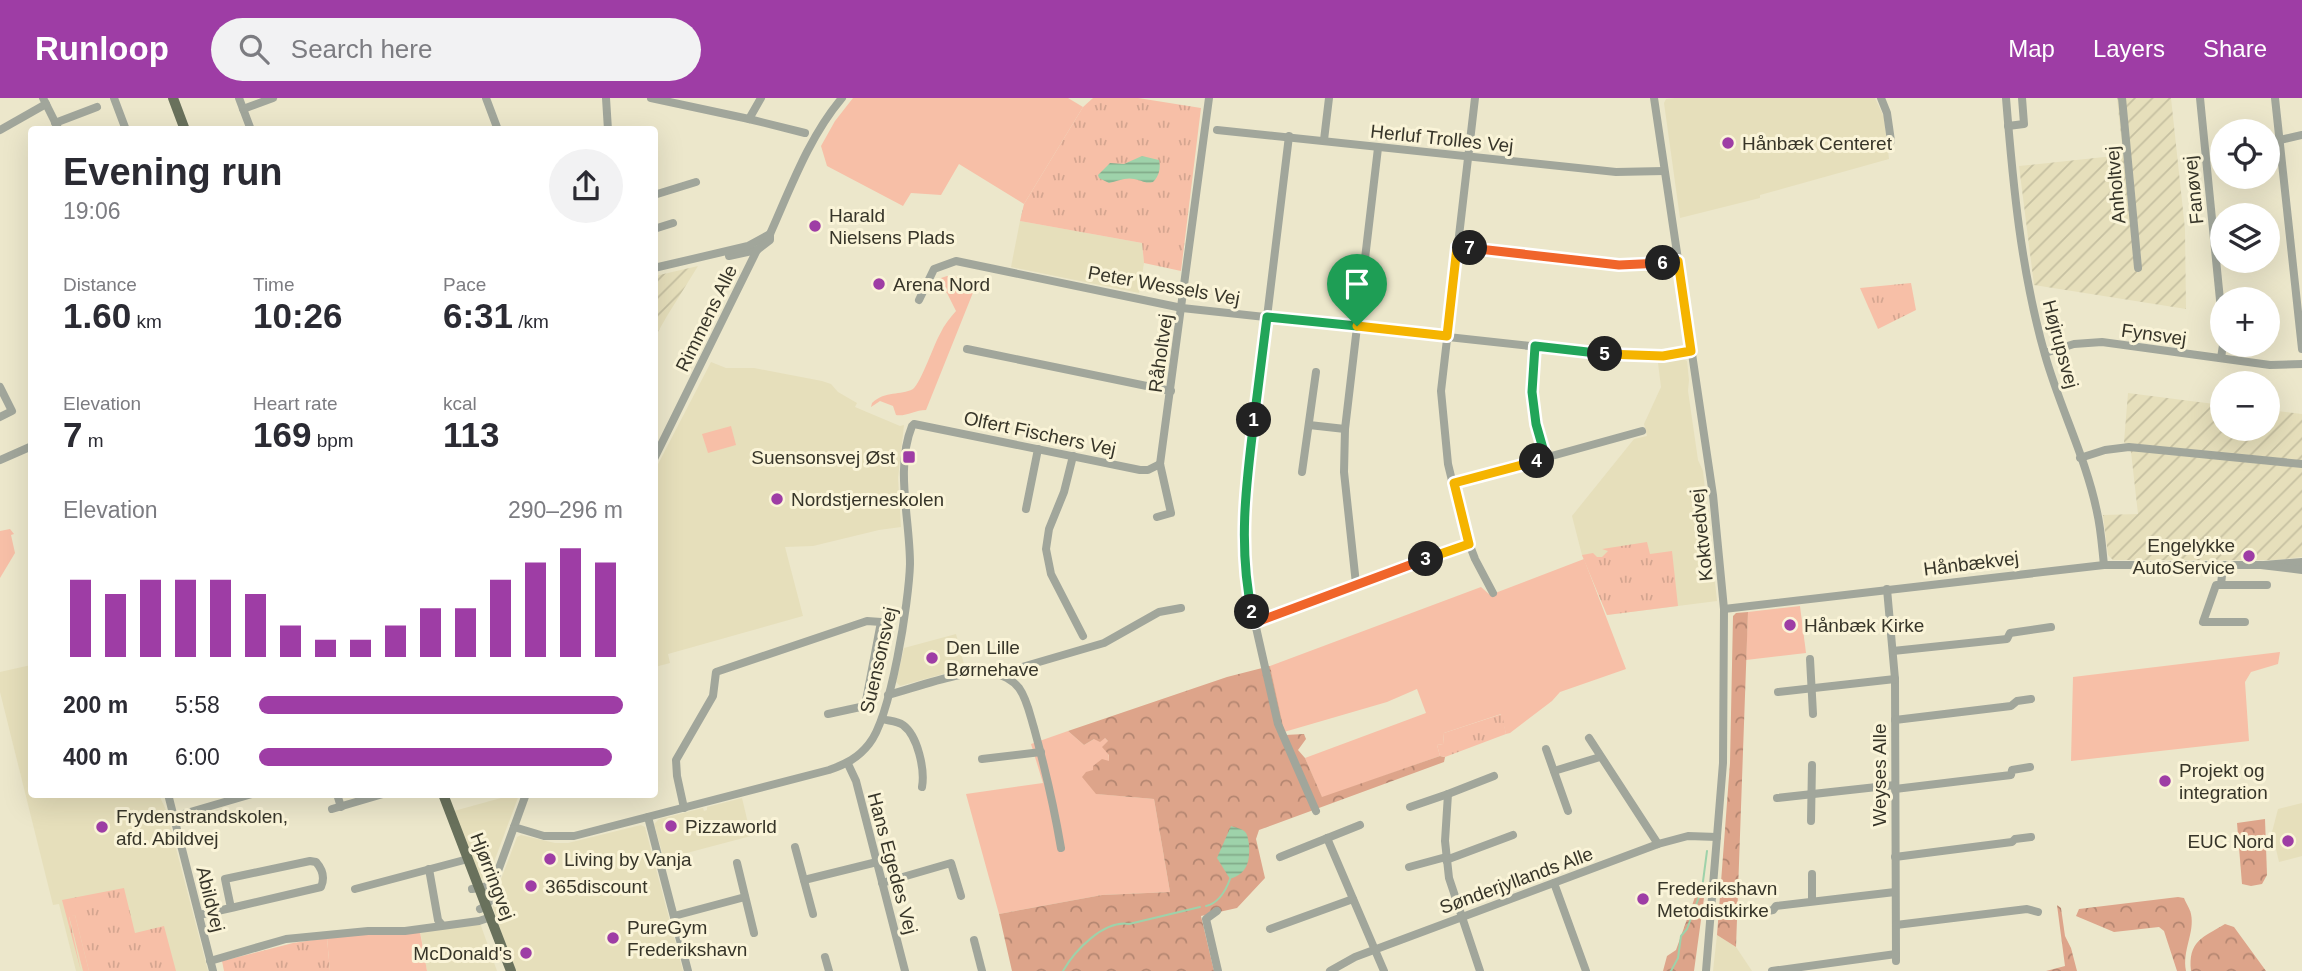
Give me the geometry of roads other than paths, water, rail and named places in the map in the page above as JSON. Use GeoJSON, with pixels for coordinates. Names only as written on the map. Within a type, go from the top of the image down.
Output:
{"type":"FeatureCollection","features":[{"type":"Feature","properties":{"kind":"main road"},"geometry":{"type":"LineString","coordinates":[[173,98],[184,126]]}},
{"type":"Feature","properties":{"kind":"main road","name":"Hjørringvej"},"geometry":{"type":"LineString","coordinates":[[438,798],[465,859]]}},
{"type":"Feature","properties":{"kind":"main road","name":"Hjørringvej"},"geometry":{"type":"LineString","coordinates":[[444,798],[503,971]]}},
{"type":"Feature","properties":{"kind":"main road","name":"Hjørringvej"},"geometry":{"type":"LineString","coordinates":[[485,913],[511,971]]}},
{"type":"Feature","properties":{"kind":"street"},"geometry":{"type":"LineString","coordinates":[[114,98],[124,126]]}},
{"type":"Feature","properties":{"kind":"street"},"geometry":{"type":"LineString","coordinates":[[239,98],[249,126]]}},
{"type":"Feature","properties":{"kind":"street"},"geometry":{"type":"LineString","coordinates":[[243,109],[273,98]]}},
{"type":"Feature","properties":{"kind":"street"},"geometry":{"type":"LineString","coordinates":[[485,98],[496,126]]}},
{"type":"Feature","properties":{"kind":"street"},"geometry":{"type":"LineString","coordinates":[[606,98],[608,126]]}},
{"type":"Feature","properties":{"kind":"street"},"geometry":{"type":"LineString","coordinates":[[651,98],[805,134]]}},
{"type":"Feature","properties":{"kind":"street"},"geometry":{"type":"LineString","coordinates":[[749,119],[761,98]]}},
{"type":"Feature","properties":{"kind":"street","name":"Rimmens Alle"},"geometry":{"type":"LineString","coordinates":[[658,451],[702,364],[755,247],[770,234],[809,149],[825,120],[842,98]]}},
{"type":"Feature","properties":{"kind":"street","name":"Råholtvej"},"geometry":{"type":"LineString","coordinates":[[1157,517],[1171,513],[1160,464],[1209,98]]}},
{"type":"Feature","properties":{"kind":"street"},"geometry":{"type":"LineString","coordinates":[[1324,140],[1329,98]]}},
{"type":"Feature","properties":{"kind":"street"},"geometry":{"type":"LineString","coordinates":[[1475,98],[1441,391],[1441,412],[1448,464],[1469,544],[1493,593]]}},
{"type":"Feature","properties":{"kind":"street","name":"Koktvedvej"},"geometry":{"type":"LineString","coordinates":[[1654,98],[1713,495],[1724,609],[1723,762],[1706,971]]}},
{"type":"Feature","properties":{"kind":"street"},"geometry":{"type":"LineString","coordinates":[[1881,98],[1888,114],[1891,141]]}},
{"type":"Feature","properties":{"kind":"street","name":"Højrupsvej"},"geometry":{"type":"LineString","coordinates":[[2006,98],[2024,260],[2045,353],[2097,511],[2104,565]]}},
{"type":"Feature","properties":{"kind":"street"},"geometry":{"type":"LineString","coordinates":[[2008,126],[2024,124],[2022,98]]}},
{"type":"Feature","properties":{"kind":"street","name":"Anholtvej"},"geometry":{"type":"LineString","coordinates":[[2122,98],[2138,268]]}},
{"type":"Feature","properties":{"kind":"street","name":"Fanøvej"},"geometry":{"type":"LineString","coordinates":[[2200,98],[2219,287]]}},
{"type":"Feature","properties":{"kind":"street"},"geometry":{"type":"LineString","coordinates":[[2275,98],[2278,119]]}},
{"type":"Feature","properties":{"kind":"street"},"geometry":{"type":"LineString","coordinates":[[0,130],[45,101],[57,126],[97,107]]}},
{"type":"Feature","properties":{"kind":"street","name":"Herluf Trolles Vej"},"geometry":{"type":"LineString","coordinates":[[1217,130],[1616,172],[1664,171]]}},
{"type":"Feature","properties":{"kind":"street"},"geometry":{"type":"LineString","coordinates":[[2302,135],[2280,140],[2302,349]]}},
{"type":"Feature","properties":{"kind":"street"},"geometry":{"type":"LineString","coordinates":[[1289,136],[1243,515],[1243,561],[1254,623],[1278,724],[1316,811]]}},
{"type":"Feature","properties":{"kind":"street"},"geometry":{"type":"LineString","coordinates":[[1356,584],[1343,472],[1345,429],[1378,148]]}},
{"type":"Feature","properties":{"kind":"street"},"geometry":{"type":"LineString","coordinates":[[658,194],[696,182]]}},
{"type":"Feature","properties":{"kind":"street"},"geometry":{"type":"LineString","coordinates":[[658,228],[673,223]]}},
{"type":"Feature","properties":{"kind":"street"},"geometry":{"type":"LineString","coordinates":[[658,267],[714,256],[722,251],[755,247]]}},
{"type":"Feature","properties":{"kind":"street"},"geometry":{"type":"LineString","coordinates":[[1457,247],[1619,265],[1678,261]]}},
{"type":"Feature","properties":{"kind":"street","name":"Peter Wessels Vej"},"geometry":{"type":"LineString","coordinates":[[919,300],[934,269],[951,261],[1182,308],[1630,356],[1663,356],[1691,351]]}},
{"type":"Feature","properties":{"kind":"street","name":"Fynsvej"},"geometry":{"type":"LineString","coordinates":[[2045,353],[2074,344],[2102,342],[2270,366],[2302,364]]}},
{"type":"Feature","properties":{"kind":"street"},"geometry":{"type":"LineString","coordinates":[[1535,346],[1532,392],[1536,424],[1546,459]]}},
{"type":"Feature","properties":{"kind":"street"},"geometry":{"type":"LineString","coordinates":[[967,349],[1171,391]]}},
{"type":"Feature","properties":{"kind":"street"},"geometry":{"type":"LineString","coordinates":[[1302,472],[1316,372]]}},
{"type":"Feature","properties":{"kind":"street"},"geometry":{"type":"LineString","coordinates":[[0,387],[12,411],[0,417]]}},
{"type":"Feature","properties":{"kind":"street","name":"Olfert Fischers Vej"},"geometry":{"type":"LineString","coordinates":[[912,426],[924,425],[1140,470],[1149,470],[1160,464]]}},
{"type":"Feature","properties":{"kind":"street"},"geometry":{"type":"LineString","coordinates":[[1309,425],[1345,429]]}},
{"type":"Feature","properties":{"kind":"street","name":"Suensonsvej"},"geometry":{"type":"LineString","coordinates":[[848,764],[870,743],[882,719],[907,606],[910,564],[905,468],[912,426]]}},
{"type":"Feature","properties":{"kind":"street"},"geometry":{"type":"LineString","coordinates":[[1454,483],[1642,431]]}},
{"type":"Feature","properties":{"kind":"street"},"geometry":{"type":"LineString","coordinates":[[2080,458],[2105,450],[2129,447],[2302,464]]}},
{"type":"Feature","properties":{"kind":"street"},"geometry":{"type":"LineString","coordinates":[[0,460],[28,448]]}},
{"type":"Feature","properties":{"kind":"street"},"geometry":{"type":"LineString","coordinates":[[1026,509],[1038,449]]}},
{"type":"Feature","properties":{"kind":"street"},"geometry":{"type":"LineString","coordinates":[[1073,456],[1064,492],[1049,529],[1046,549],[1051,574],[1083,636]]}},
{"type":"Feature","properties":{"kind":"street"},"geometry":{"type":"LineString","coordinates":[[1254,623],[1469,544]]}},
{"type":"Feature","properties":{"kind":"street","name":"Hånbækvej"},"geometry":{"type":"LineString","coordinates":[[2261,565],[2302,562]]}},
{"type":"Feature","properties":{"kind":"street","name":"Hånbækvej"},"geometry":{"type":"LineString","coordinates":[[1724,609],[2104,565],[2261,565],[2302,570]]}},
{"type":"Feature","properties":{"kind":"street"},"geometry":{"type":"LineString","coordinates":[[2221,584],[2223,565]]}},
{"type":"Feature","properties":{"kind":"street"},"geometry":{"type":"LineString","coordinates":[[2245,622],[2203,622],[2216,584],[2267,585]]}},
{"type":"Feature","properties":{"kind":"street","name":"Weyses Alle"},"geometry":{"type":"LineString","coordinates":[[1772,971],[1896,958],[1895,679],[1886,589]]}},
{"type":"Feature","properties":{"kind":"street"},"geometry":{"type":"LineString","coordinates":[[1009,678],[1017,669],[1104,643],[1159,612],[1181,608]]}},
{"type":"Feature","properties":{"kind":"street","name":"Suensonsvej"},"geometry":{"type":"LineString","coordinates":[[684,808],[677,776],[677,760],[713,696],[716,673],[867,621],[881,622],[865,706],[828,714]]}},
{"type":"Feature","properties":{"kind":"street"},"geometry":{"type":"LineString","coordinates":[[1894,651],[2007,639],[2010,633],[2051,627]]}},
{"type":"Feature","properties":{"kind":"street"},"geometry":{"type":"LineString","coordinates":[[1810,660],[1813,714]]}},
{"type":"Feature","properties":{"kind":"street"},"geometry":{"type":"LineString","coordinates":[[888,695],[972,673],[991,672],[1009,678],[1024,695],[1050,787],[1061,848]]}},
{"type":"Feature","properties":{"kind":"street"},"geometry":{"type":"LineString","coordinates":[[1777,692],[1895,679]]}},
{"type":"Feature","properties":{"kind":"street"},"geometry":{"type":"LineString","coordinates":[[1895,720],[2011,706],[2017,701],[2031,699]]}},
{"type":"Feature","properties":{"kind":"street"},"geometry":{"type":"LineString","coordinates":[[882,719],[898,723],[910,732],[924,777],[922,787]]}},
{"type":"Feature","properties":{"kind":"street"},"geometry":{"type":"LineString","coordinates":[[1589,737],[1658,844]]}},
{"type":"Feature","properties":{"kind":"street"},"geometry":{"type":"LineString","coordinates":[[1546,749],[1568,811]]}},
{"type":"Feature","properties":{"kind":"street"},"geometry":{"type":"LineString","coordinates":[[982,759],[1041,752]]}},
{"type":"Feature","properties":{"kind":"street"},"geometry":{"type":"LineString","coordinates":[[1554,772],[1600,757]]}},
{"type":"Feature","properties":{"kind":"street"},"geometry":{"type":"LineString","coordinates":[[514,827],[544,836],[568,837],[848,764]]}},
{"type":"Feature","properties":{"kind":"street","name":"Hans Egedes Vej"},"geometry":{"type":"LineString","coordinates":[[848,764],[856,781],[905,971]]}},
{"type":"Feature","properties":{"kind":"street"},"geometry":{"type":"LineString","coordinates":[[1811,821],[1812,765]]}},
{"type":"Feature","properties":{"kind":"street"},"geometry":{"type":"LineString","coordinates":[[1777,799],[2011,775],[2012,770],[2030,767]]}},
{"type":"Feature","properties":{"kind":"street"},"geometry":{"type":"LineString","coordinates":[[1410,807],[1494,776]]}},
{"type":"Feature","properties":{"kind":"street"},"geometry":{"type":"LineString","coordinates":[[1448,794],[1448,878],[1480,971]]}},
{"type":"Feature","properties":{"kind":"street","name":"Abildvej"},"geometry":{"type":"LineString","coordinates":[[169,798],[213,971]]}},
{"type":"Feature","properties":{"kind":"street"},"geometry":{"type":"LineString","coordinates":[[173,817],[238,798]]}},
{"type":"Feature","properties":{"kind":"street"},"geometry":{"type":"LineString","coordinates":[[338,798],[341,807]]}},
{"type":"Feature","properties":{"kind":"street"},"geometry":{"type":"LineString","coordinates":[[332,809],[370,798]]}},
{"type":"Feature","properties":{"kind":"street"},"geometry":{"type":"LineString","coordinates":[[210,961],[286,939],[405,930],[442,925],[485,913],[525,798]]}},
{"type":"Feature","properties":{"kind":"street"},"geometry":{"type":"LineString","coordinates":[[648,817],[688,971]]}},
{"type":"Feature","properties":{"kind":"street"},"geometry":{"type":"LineString","coordinates":[[1280,856],[1360,825]]}},
{"type":"Feature","properties":{"kind":"street"},"geometry":{"type":"LineString","coordinates":[[1409,867],[1446,858],[1513,835]]}},
{"type":"Feature","properties":{"kind":"street","name":"Sønderjyllands Alle"},"geometry":{"type":"LineString","coordinates":[[1330,971],[1355,957],[1658,844],[1688,836],[1717,836]]}},
{"type":"Feature","properties":{"kind":"street"},"geometry":{"type":"LineString","coordinates":[[1895,857],[2012,842],[2015,839],[2031,837]]}},
{"type":"Feature","properties":{"kind":"street"},"geometry":{"type":"LineString","coordinates":[[1327,838],[1384,971]]}},
{"type":"Feature","properties":{"kind":"street"},"geometry":{"type":"LineString","coordinates":[[795,847],[813,914]]}},
{"type":"Feature","properties":{"kind":"street"},"geometry":{"type":"LineString","coordinates":[[355,889],[465,859]]}},
{"type":"Feature","properties":{"kind":"street"},"geometry":{"type":"LineString","coordinates":[[199,915],[231,908],[321,887],[322,871],[316,862],[310,861],[225,879],[231,908]]}},
{"type":"Feature","properties":{"kind":"street"},"geometry":{"type":"LineString","coordinates":[[804,880],[877,862]]}},
{"type":"Feature","properties":{"kind":"street"},"geometry":{"type":"LineString","coordinates":[[737,863],[754,933]]}},
{"type":"Feature","properties":{"kind":"street"},"geometry":{"type":"LineString","coordinates":[[882,883],[951,863],[961,896]]}},
{"type":"Feature","properties":{"kind":"street"},"geometry":{"type":"LineString","coordinates":[[429,869],[438,920],[442,925]]}},
{"type":"Feature","properties":{"kind":"street"},"geometry":{"type":"LineString","coordinates":[[1812,874],[1812,901]]}},
{"type":"Feature","properties":{"kind":"street"},"geometry":{"type":"LineString","coordinates":[[476,888],[494,882]]}},
{"type":"Feature","properties":{"kind":"street"},"geometry":{"type":"LineString","coordinates":[[1554,883],[1586,971]]}},
{"type":"Feature","properties":{"kind":"street"},"geometry":{"type":"LineString","coordinates":[[1768,911],[1776,906],[1895,892]]}},
{"type":"Feature","properties":{"kind":"street"},"geometry":{"type":"LineString","coordinates":[[674,916],[745,897]]}},
{"type":"Feature","properties":{"kind":"street"},"geometry":{"type":"LineString","coordinates":[[1270,929],[1353,899]]}},
{"type":"Feature","properties":{"kind":"street"},"geometry":{"type":"LineString","coordinates":[[1896,925],[2026,909],[2038,912]]}},
{"type":"Feature","properties":{"kind":"street"},"geometry":{"type":"LineString","coordinates":[[1217,911],[1206,919],[1218,971]]}},
{"type":"Feature","properties":{"kind":"street"},"geometry":{"type":"LineString","coordinates":[[974,940],[979,970]]}},
{"type":"Feature","properties":{"kind":"street"},"geometry":{"type":"LineString","coordinates":[[825,957],[829,971]]}},
{"type":"Feature","properties":{"kind":"waterway"},"geometry":{"type":"LineString","coordinates":[[1671,971],[1678,958],[1681,936],[1687,929],[1702,889],[1707,851]]}},
{"type":"Feature","properties":{"kind":"waterway"},"geometry":{"type":"LineString","coordinates":[[1206,906],[1218,899],[1230,879]]}},
{"type":"Feature","properties":{"kind":"waterway"},"geometry":{"type":"LineString","coordinates":[[1063,971],[1091,938],[1110,927],[1200,907]]}},
{"type":"Feature","properties":{"kind":"place","name":"Hånbæk Centeret"},"geometry":{"type":"Point","coordinates":[1728,143]}},
{"type":"Feature","properties":{"kind":"place","name":"Harald Nielsens Plads"},"geometry":{"type":"Point","coordinates":[815,226]}},
{"type":"Feature","properties":{"kind":"place","name":"Arena Nord"},"geometry":{"type":"Point","coordinates":[879,284]}},
{"type":"Feature","properties":{"kind":"place","name":"Suensonsvej Øst"},"geometry":{"type":"Point","coordinates":[909,457]}},
{"type":"Feature","properties":{"kind":"place","name":"Nordstjerneskolen"},"geometry":{"type":"Point","coordinates":[777,499]}},
{"type":"Feature","properties":{"kind":"place","name":"Engelykke AutoService"},"geometry":{"type":"Point","coordinates":[2249,556]}},
{"type":"Feature","properties":{"kind":"place","name":"Hånbæk Kirke"},"geometry":{"type":"Point","coordinates":[1790,625]}},
{"type":"Feature","properties":{"kind":"place","name":"Den Lille Børnehave"},"geometry":{"type":"Point","coordinates":[932,658]}},
{"type":"Feature","properties":{"kind":"place","name":"Projekt og integration"},"geometry":{"type":"Point","coordinates":[2165,781]}},
{"type":"Feature","properties":{"kind":"place","name":"Pizzaworld"},"geometry":{"type":"Point","coordinates":[671,826]}},
{"type":"Feature","properties":{"kind":"place","name":"Frydenstrandskolen, afd. Abildvej"},"geometry":{"type":"Point","coordinates":[102,827]}},
{"type":"Feature","properties":{"kind":"place","name":"EUC Nord"},"geometry":{"type":"Point","coordinates":[2288,841]}},
{"type":"Feature","properties":{"kind":"place","name":"Living by Vanja"},"geometry":{"type":"Point","coordinates":[550,859]}},
{"type":"Feature","properties":{"kind":"place","name":"365discount"},"geometry":{"type":"Point","coordinates":[531,886]}},
{"type":"Feature","properties":{"kind":"place","name":"Frederikshavn Metodistkirke"},"geometry":{"type":"Point","coordinates":[1643,899]}},
{"type":"Feature","properties":{"kind":"place","name":"PureGym Frederikshavn"},"geometry":{"type":"Point","coordinates":[613,938]}},
{"type":"Feature","properties":{"kind":"place","name":"McDonald's"},"geometry":{"type":"Point","coordinates":[526,953]}}]}
